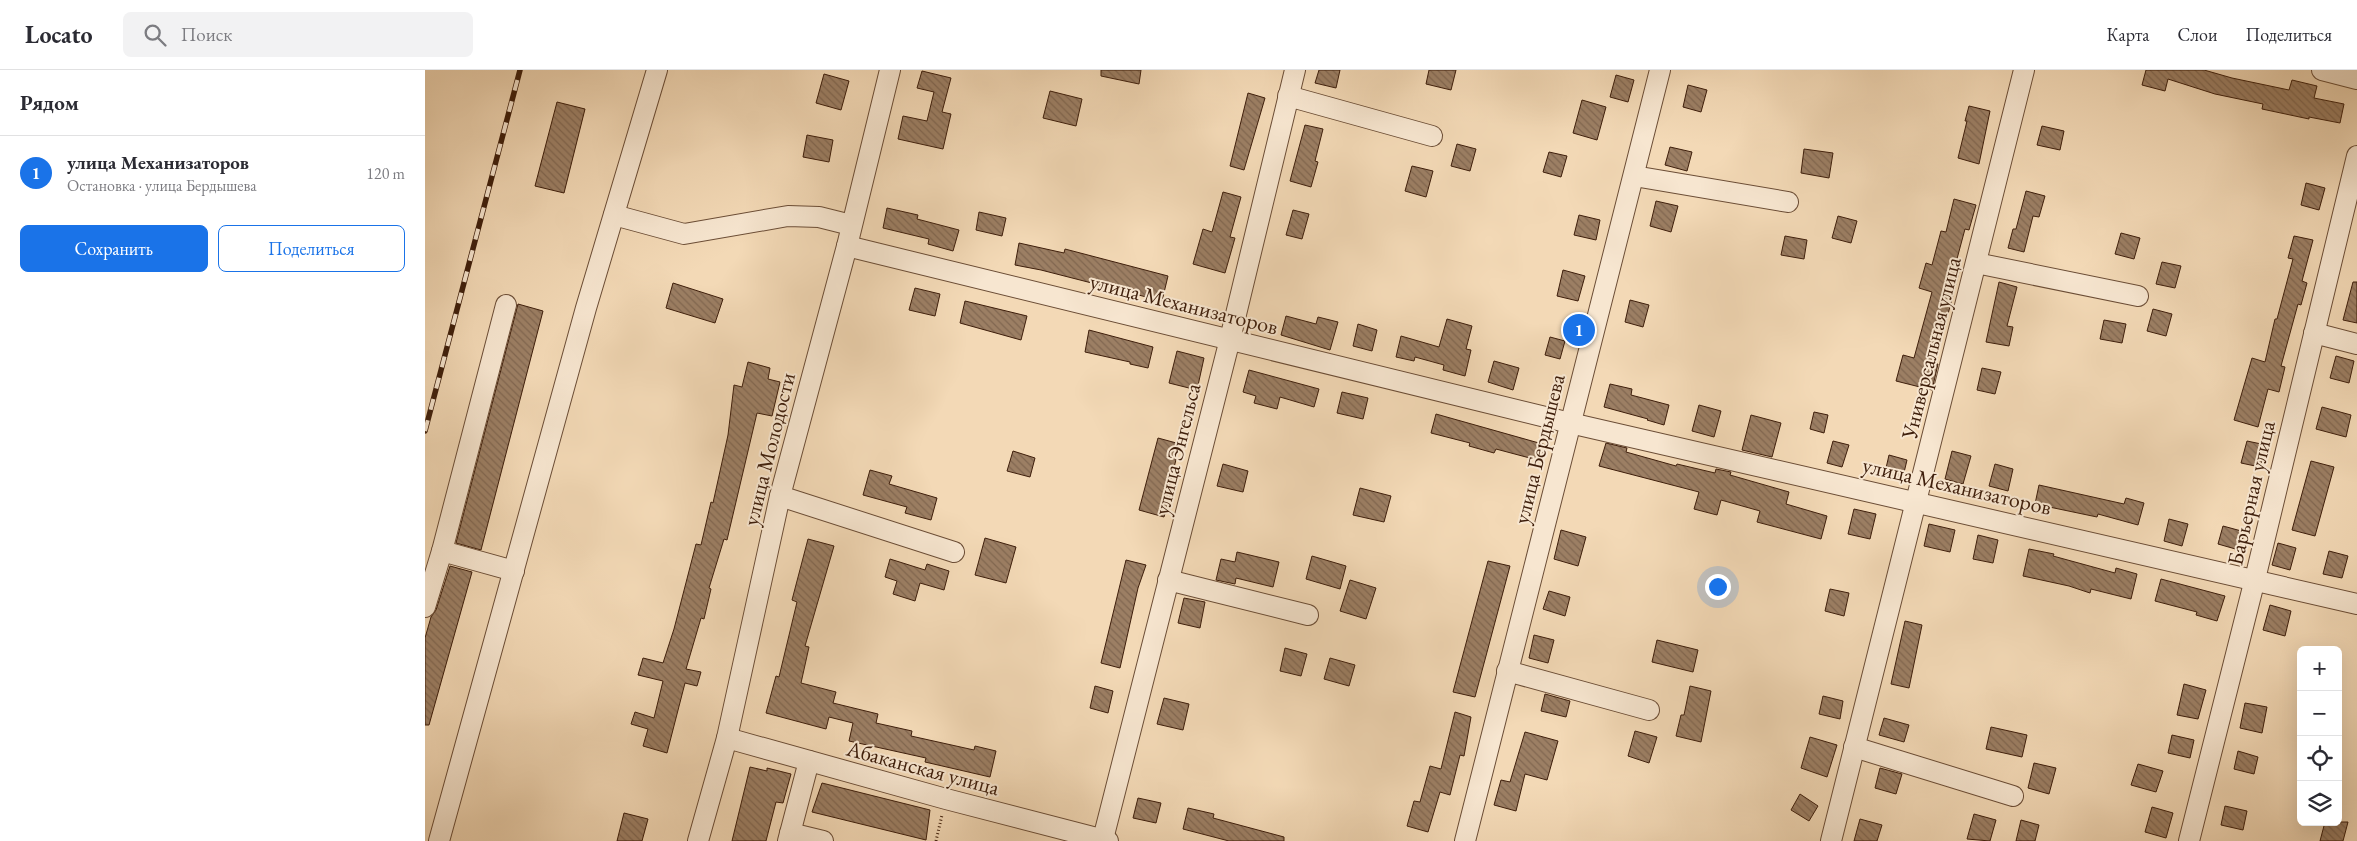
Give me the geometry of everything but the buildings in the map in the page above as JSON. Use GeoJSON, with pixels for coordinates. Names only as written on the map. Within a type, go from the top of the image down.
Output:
{"type":"FeatureCollection","features":[{"type":"Feature","properties":{"kind":"street"},"geometry":{"type":"LineString","coordinates":[[439,841],[513,571],[614,214],[657,70]]}},
{"type":"Feature","properties":{"kind":"street","name":"улица Молодости"},"geometry":{"type":"LineString","coordinates":[[698,841],[727,738],[780,496],[847,246],[890,70]]}},
{"type":"Feature","properties":{"kind":"street","name":"улица Энгельса"},"geometry":{"type":"LineString","coordinates":[[1104,840],[1230,339],[1295,70]]}},
{"type":"Feature","properties":{"kind":"street","name":"улица Бердышева"},"geometry":{"type":"LineString","coordinates":[[1465,841],[1660,70]]}},
{"type":"Feature","properties":{"kind":"street","name":"Универсальная улица"},"geometry":{"type":"LineString","coordinates":[[1831,841],[2024,70]]}},
{"type":"Feature","properties":{"kind":"street"},"geometry":{"type":"LineString","coordinates":[[2322,70],[2357,78]]}},
{"type":"Feature","properties":{"kind":"street"},"geometry":{"type":"LineString","coordinates":[[1289,96],[1432,136]]}},
{"type":"Feature","properties":{"kind":"street","name":"Барьерная улица"},"geometry":{"type":"LineString","coordinates":[[2195,839],[2255,579],[2357,156]]}},
{"type":"Feature","properties":{"kind":"street"},"geometry":{"type":"LineString","coordinates":[[1634,176],[1788,202]]}},
{"type":"Feature","properties":{"kind":"street"},"geometry":{"type":"LineString","coordinates":[[614,214],[684,234],[788,216],[819,217],[851,225]]}},
{"type":"Feature","properties":{"kind":"street","name":"улица Механизаторов"},"geometry":{"type":"LineString","coordinates":[[847,246],[1570,423],[1917,501],[2357,604]]}},
{"type":"Feature","properties":{"kind":"street"},"geometry":{"type":"LineString","coordinates":[[1976,264],[2137,296]]}},
{"type":"Feature","properties":{"kind":"street"},"geometry":{"type":"LineString","coordinates":[[425,607],[442,551],[506,305]]}},
{"type":"Feature","properties":{"kind":"street"},"geometry":{"type":"LineString","coordinates":[[2314,333],[2357,344]]}},
{"type":"Feature","properties":{"kind":"street"},"geometry":{"type":"LineString","coordinates":[[780,496],[954,552]]}},
{"type":"Feature","properties":{"kind":"street"},"geometry":{"type":"LineString","coordinates":[[442,551],[513,571]]}},
{"type":"Feature","properties":{"kind":"street"},"geometry":{"type":"LineString","coordinates":[[1168,580],[1308,615]]}},
{"type":"Feature","properties":{"kind":"street"},"geometry":{"type":"LineString","coordinates":[[1507,671],[1649,710]]}},
{"type":"Feature","properties":{"kind":"street","name":"Абаканская улица"},"geometry":{"type":"LineString","coordinates":[[727,738],[946,800],[1104,840]]}},
{"type":"Feature","properties":{"kind":"street"},"geometry":{"type":"LineString","coordinates":[[1854,747],[2013,796]]}},
{"type":"Feature","properties":{"kind":"street"},"geometry":{"type":"LineString","coordinates":[[809,761],[789,837],[823,841]]}},
{"type":"Feature","properties":{"kind":"path"},"geometry":{"type":"LineString","coordinates":[[936,841],[946,800]]}},
{"type":"Feature","properties":{"kind":"railway"},"geometry":{"type":"LineString","coordinates":[[425,431],[520,70]]}},
{"type":"Feature","properties":{"kind":"place","name":"улица Механизаторов"},"geometry":{"type":"Point","coordinates":[1579,330]}}]}
